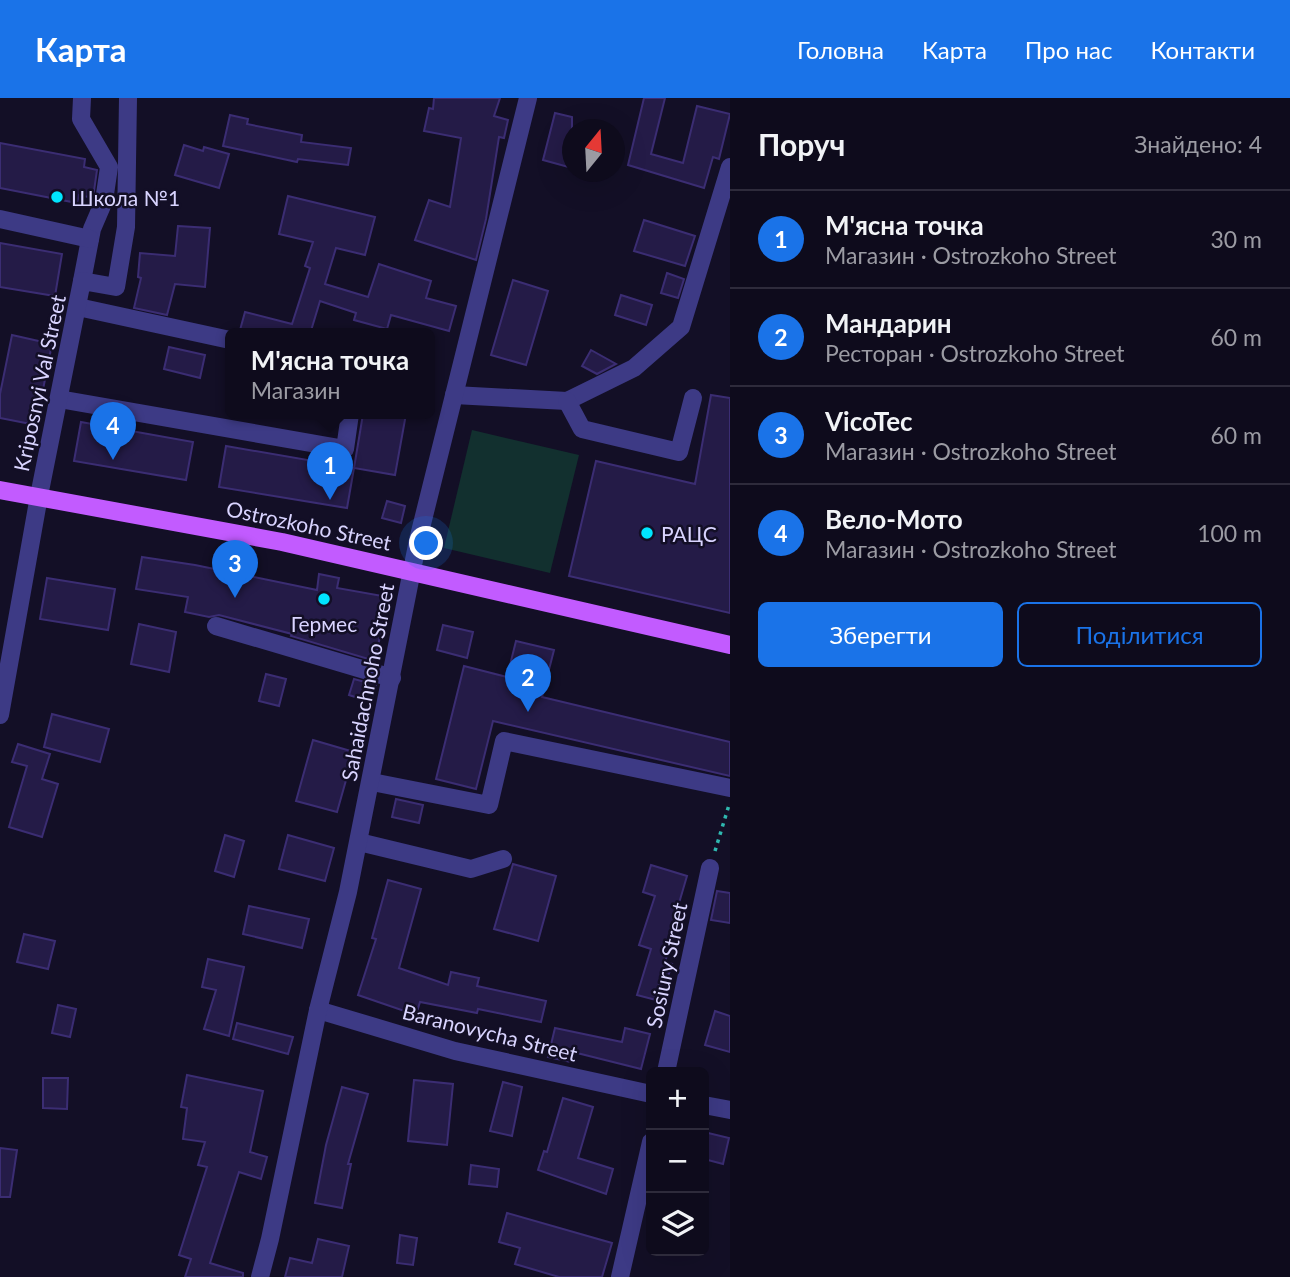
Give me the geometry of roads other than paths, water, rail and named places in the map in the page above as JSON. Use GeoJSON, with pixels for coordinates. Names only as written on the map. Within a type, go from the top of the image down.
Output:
{"type":"FeatureCollection","features":[{"type":"Feature","properties":{"kind":"main road","name":"Ostrozkoho Street"},"geometry":{"type":"LineString","coordinates":[[0,490],[282,542],[730,645]]}},
{"type":"Feature","properties":{"kind":"street"},"geometry":{"type":"LineString","coordinates":[[82,98],[81,119],[109,167],[104,201],[92,229],[82,281]]}},
{"type":"Feature","properties":{"kind":"street","name":"Kriposnyi Val Street"},"geometry":{"type":"LineString","coordinates":[[0,715],[39,496],[82,281],[116,287],[126,226],[128,98]]}},
{"type":"Feature","properties":{"kind":"street","name":"Sahaidachnoho Street"},"geometry":{"type":"LineString","coordinates":[[260,1277],[318,1010],[372,782],[412,570],[528,98]]}},
{"type":"Feature","properties":{"kind":"street"},"geometry":{"type":"LineString","coordinates":[[454,395],[567,401],[634,368],[681,327],[730,167]]}},
{"type":"Feature","properties":{"kind":"street"},"geometry":{"type":"LineString","coordinates":[[0,219],[90,239]]}},
{"type":"Feature","properties":{"kind":"street"},"geometry":{"type":"LineString","coordinates":[[78,307],[225,339]]}},
{"type":"Feature","properties":{"kind":"street"},"geometry":{"type":"LineString","coordinates":[[567,401],[582,429],[679,452],[693,398]]}},
{"type":"Feature","properties":{"kind":"street"},"geometry":{"type":"LineString","coordinates":[[59,399],[345,449],[349,419]]}},
{"type":"Feature","properties":{"kind":"street"},"geometry":{"type":"LineString","coordinates":[[216,626],[391,678]]}},
{"type":"Feature","properties":{"kind":"street"},"geometry":{"type":"LineString","coordinates":[[372,782],[489,805],[504,741],[730,788]]}},
{"type":"Feature","properties":{"kind":"street"},"geometry":{"type":"LineString","coordinates":[[359,842],[471,869],[503,859]]}},
{"type":"Feature","properties":{"kind":"street","name":"Sosiury Street"},"geometry":{"type":"LineString","coordinates":[[667,1067],[710,868]]}},
{"type":"Feature","properties":{"kind":"street","name":"Baranovycha Street"},"geometry":{"type":"LineString","coordinates":[[318,1010],[455,1051],[646,1093]]}},
{"type":"Feature","properties":{"kind":"street"},"geometry":{"type":"LineString","coordinates":[[709,1106],[730,1110]]}},
{"type":"Feature","properties":{"kind":"street"},"geometry":{"type":"LineString","coordinates":[[620,1277],[646,1164]]}},
{"type":"Feature","properties":{"kind":"place","name":"Школа №1"},"geometry":{"type":"Point","coordinates":[57,197]}},
{"type":"Feature","properties":{"kind":"place","name":"Вело-Мото"},"geometry":{"type":"Point","coordinates":[113,460]}},
{"type":"Feature","properties":{"kind":"place","name":"М'ясна точка"},"geometry":{"type":"Point","coordinates":[330,500]}},
{"type":"Feature","properties":{"kind":"place","name":"РАЦС"},"geometry":{"type":"Point","coordinates":[647,533]}},
{"type":"Feature","properties":{"kind":"place","name":"VicoTec"},"geometry":{"type":"Point","coordinates":[235,598]}},
{"type":"Feature","properties":{"kind":"place","name":"Гермес"},"geometry":{"type":"Point","coordinates":[324,599]}},
{"type":"Feature","properties":{"kind":"place","name":"Мандарин"},"geometry":{"type":"Point","coordinates":[528,712]}}]}
